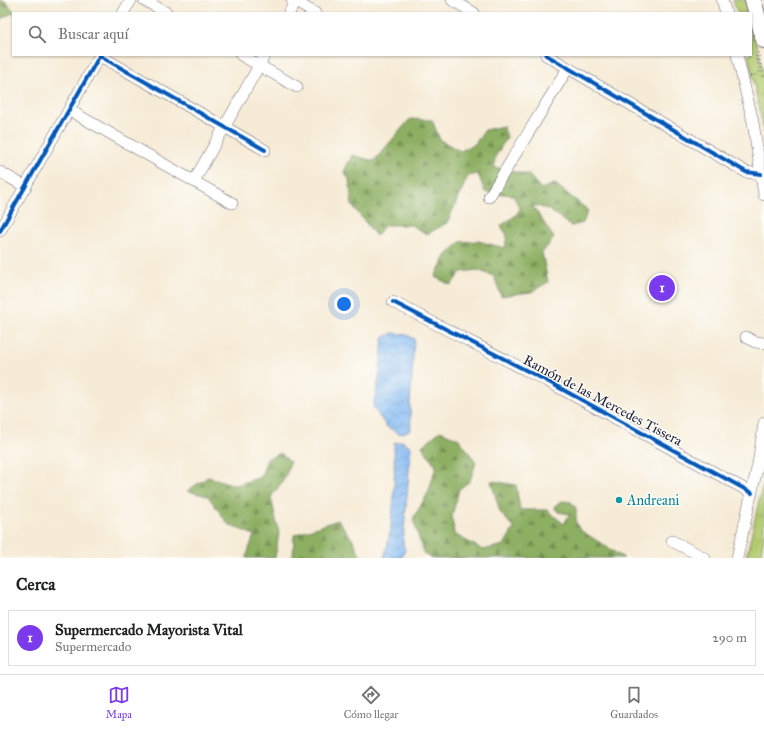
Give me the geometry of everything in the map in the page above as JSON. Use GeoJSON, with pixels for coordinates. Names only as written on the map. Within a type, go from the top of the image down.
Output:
{"type":"FeatureCollection","features":[{"type":"Feature","properties":{"kind":"highway"},"geometry":{"type":"LineString","coordinates":[[753,0],[764,40]]}},
{"type":"Feature","properties":{"kind":"street"},"geometry":{"type":"LineString","coordinates":[[125,12],[131,0]]}},
{"type":"Feature","properties":{"kind":"street"},"geometry":{"type":"LineString","coordinates":[[144,0],[165,12]]}},
{"type":"Feature","properties":{"kind":"street"},"geometry":{"type":"LineString","coordinates":[[452,0],[472,12]]}},
{"type":"Feature","properties":{"kind":"street"},"geometry":{"type":"LineString","coordinates":[[722,0],[726,12]]}},
{"type":"Feature","properties":{"kind":"street"},"geometry":{"type":"LineString","coordinates":[[290,12],[295,1],[313,12]]}},
{"type":"Feature","properties":{"kind":"street"},"geometry":{"type":"LineString","coordinates":[[0,231],[99,56]]}},
{"type":"Feature","properties":{"kind":"street"},"geometry":{"type":"LineString","coordinates":[[102,56],[265,150]]}},
{"type":"Feature","properties":{"kind":"street"},"geometry":{"type":"LineString","coordinates":[[243,56],[297,87]]}},
{"type":"Feature","properties":{"kind":"street"},"geometry":{"type":"LineString","coordinates":[[194,181],[264,56]]}},
{"type":"Feature","properties":{"kind":"street"},"geometry":{"type":"LineString","coordinates":[[548,56],[746,172],[761,174]]}},
{"type":"Feature","properties":{"kind":"street"},"geometry":{"type":"LineString","coordinates":[[737,56],[753,122],[764,195]]}},
{"type":"Feature","properties":{"kind":"street"},"geometry":{"type":"LineString","coordinates":[[489,197],[568,68]]}},
{"type":"Feature","properties":{"kind":"street"},"geometry":{"type":"LineString","coordinates":[[69,110],[232,203]]}},
{"type":"Feature","properties":{"kind":"street"},"geometry":{"type":"LineString","coordinates":[[0,172],[26,187]]}},
{"type":"Feature","properties":{"kind":"street","name":"Ramón de las Mercedes Tissera"},"geometry":{"type":"LineString","coordinates":[[393,302],[547,381],[752,493]]}},
{"type":"Feature","properties":{"kind":"street"},"geometry":{"type":"LineString","coordinates":[[746,337],[755,342],[764,343]]}},
{"type":"Feature","properties":{"kind":"street"},"geometry":{"type":"LineString","coordinates":[[737,558],[752,493],[764,423]]}},
{"type":"Feature","properties":{"kind":"street"},"geometry":{"type":"LineString","coordinates":[[672,541],[705,558]]}},
{"type":"Feature","properties":{"kind":"path"},"geometry":{"type":"LineString","coordinates":[[748,76],[760,74],[756,54],[758,53],[764,79]]}},
{"type":"Feature","properties":{"kind":"green space"},"geometry":{"type":"Polygon","coordinates":[[[0,0],[6,2],[15,12],[12,12],[12,13],[0,19],[0,0]]]}},
{"type":"Feature","properties":{"kind":"green space"},"geometry":{"type":"Polygon","coordinates":[[[733,0],[745,0],[749,12],[737,12],[733,0]]]}},
{"type":"Feature","properties":{"kind":"green space"},"geometry":{"type":"Polygon","coordinates":[[[752,24],[764,75],[764,133],[748,56],[752,56],[752,24]]]}},
{"type":"Feature","properties":{"kind":"green space"},"geometry":{"type":"Polygon","coordinates":[[[410,119],[432,120],[440,140],[460,151],[474,145],[485,130],[503,126],[507,137],[495,157],[494,167],[529,175],[541,189],[555,184],[588,210],[583,223],[571,226],[548,209],[532,205],[554,238],[542,253],[548,282],[531,292],[501,296],[494,276],[477,270],[461,272],[451,285],[435,277],[446,256],[460,242],[478,241],[505,248],[507,235],[501,226],[516,215],[520,209],[513,195],[485,192],[478,174],[468,176],[447,223],[427,234],[411,225],[385,225],[376,236],[352,205],[349,179],[344,172],[352,155],[374,161],[410,119]]]}},
{"type":"Feature","properties":{"kind":"green space"},"geometry":{"type":"Polygon","coordinates":[[[440,431],[459,439],[476,462],[470,481],[459,489],[452,516],[454,534],[483,550],[504,545],[514,528],[500,512],[491,481],[516,485],[520,510],[547,510],[564,524],[570,514],[558,512],[554,507],[562,501],[571,502],[576,508],[576,523],[580,530],[624,558],[430,558],[424,554],[413,519],[429,491],[436,466],[422,446],[440,431]]]}},
{"type":"Feature","properties":{"kind":"green space"},"geometry":{"type":"Polygon","coordinates":[[[281,453],[290,462],[285,478],[271,497],[279,533],[275,558],[246,558],[254,535],[228,524],[208,496],[187,491],[208,477],[236,485],[261,477],[267,459],[281,453]]]}},
{"type":"Feature","properties":{"kind":"green space"},"geometry":{"type":"Polygon","coordinates":[[[764,479],[764,537],[760,558],[746,558],[764,479]]]}},
{"type":"Feature","properties":{"kind":"green space"},"geometry":{"type":"Polygon","coordinates":[[[338,520],[353,540],[361,558],[293,558],[294,535],[338,520]]]}},
{"type":"Feature","properties":{"kind":"water"},"geometry":{"type":"Polygon","coordinates":[[[393,333],[407,335],[414,339],[410,405],[411,430],[400,434],[387,427],[373,407],[379,379],[383,338],[393,333]]]}},
{"type":"Feature","properties":{"kind":"water"},"geometry":{"type":"Polygon","coordinates":[[[402,441],[411,447],[403,543],[405,550],[402,558],[384,558],[388,544],[392,515],[394,443],[402,441]]]}},
{"type":"Feature","properties":{"kind":"cycle path"},"geometry":{"type":"LineString","coordinates":[[0,231],[99,56]]}},
{"type":"Feature","properties":{"kind":"cycle path"},"geometry":{"type":"LineString","coordinates":[[100,56],[265,150]]}},
{"type":"Feature","properties":{"kind":"cycle path"},"geometry":{"type":"LineString","coordinates":[[548,56],[746,172],[761,174]]}},
{"type":"Feature","properties":{"kind":"cycle path"},"geometry":{"type":"LineString","coordinates":[[393,302],[547,381],[752,493]]}},
{"type":"Feature","properties":{"kind":"place","name":"Supermercado Mayorista Vital"},"geometry":{"type":"Point","coordinates":[662,288]}},
{"type":"Feature","properties":{"kind":"place","name":"Andreani"},"geometry":{"type":"Point","coordinates":[619,500]}}]}
